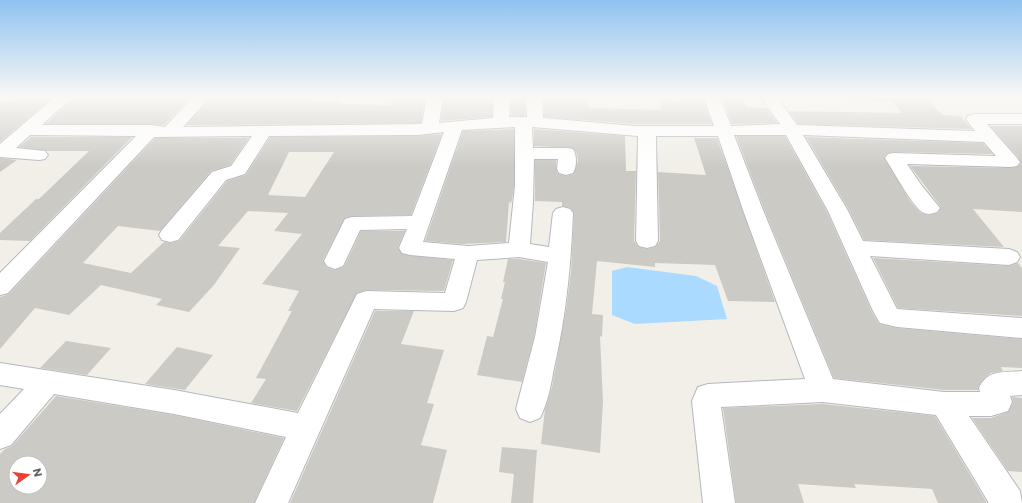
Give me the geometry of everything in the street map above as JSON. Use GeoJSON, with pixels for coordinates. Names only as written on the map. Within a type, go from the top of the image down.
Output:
{"type":"FeatureCollection","features":[{"type":"Feature","properties":{"kind":"street"},"geometry":{"type":"LineString","coordinates":[[0,152],[37,120]]}},
{"type":"Feature","properties":{"kind":"street"},"geometry":{"type":"LineString","coordinates":[[0,287],[160,131],[173,120]]}},
{"type":"Feature","properties":{"kind":"street"},"geometry":{"type":"LineString","coordinates":[[430,128],[431,120]]}},
{"type":"Feature","properties":{"kind":"street"},"geometry":{"type":"LineString","coordinates":[[720,120],[823,390]]}},
{"type":"Feature","properties":{"kind":"street"},"geometry":{"type":"LineString","coordinates":[[785,120],[838,211],[889,316],[897,318],[1022,328]]}},
{"type":"Feature","properties":{"kind":"street"},"geometry":{"type":"LineString","coordinates":[[930,208],[915,190],[894,158],[1011,162],[975,120]]}},
{"type":"Feature","properties":{"kind":"street"},"geometry":{"type":"LineString","coordinates":[[26,130],[418,130],[500,122],[529,122],[646,131],[724,131],[755,129],[855,131],[989,137]]}},
{"type":"Feature","properties":{"kind":"street"},"geometry":{"type":"LineString","coordinates":[[519,250],[525,197],[526,154],[529,122]]}},
{"type":"Feature","properties":{"kind":"street"},"geometry":{"type":"LineString","coordinates":[[455,126],[410,248],[468,253],[519,250],[560,256]]}},
{"type":"Feature","properties":{"kind":"street"},"geometry":{"type":"LineString","coordinates":[[170,235],[219,176],[238,170],[264,131]]}},
{"type":"Feature","properties":{"kind":"street"},"geometry":{"type":"LineString","coordinates":[[646,131],[647,242]]}},
{"type":"Feature","properties":{"kind":"street"},"geometry":{"type":"LineString","coordinates":[[0,152],[39,155]]}},
{"type":"Feature","properties":{"kind":"street"},"geometry":{"type":"LineString","coordinates":[[526,154],[567,153],[566,169]]}},
{"type":"Feature","properties":{"kind":"street"},"geometry":{"type":"LineString","coordinates":[[530,408],[541,373],[560,256],[563,213]]}},
{"type":"Feature","properties":{"kind":"street"},"geometry":{"type":"LineString","coordinates":[[334,261],[352,224],[420,222]]}},
{"type":"Feature","properties":{"kind":"street"},"geometry":{"type":"LineString","coordinates":[[855,248],[1009,257]]}},
{"type":"Feature","properties":{"kind":"street"},"geometry":{"type":"LineString","coordinates":[[270,503],[304,428],[366,300],[454,302],[468,253]]}},
{"type":"Feature","properties":{"kind":"street"},"geometry":{"type":"LineString","coordinates":[[0,374],[47,383],[174,402],[304,428]]}},
{"type":"Feature","properties":{"kind":"street"},"geometry":{"type":"LineString","coordinates":[[0,435],[47,383]]}},
{"type":"Feature","properties":{"kind":"street"},"geometry":{"type":"LineString","coordinates":[[719,503],[706,401],[708,396],[823,390],[944,404],[996,404],[998,402],[993,388],[996,386],[1022,383]]}},
{"type":"Feature","properties":{"kind":"street"},"geometry":{"type":"LineString","coordinates":[[944,404],[1008,503]]}},
{"type":"Feature","properties":{"kind":"water"},"geometry":{"type":"Polygon","coordinates":[[[627,267],[696,276],[717,286],[727,319],[635,324],[612,315],[612,271],[627,267]]]}},
{"type":"Feature","properties":{"kind":"building"},"geometry":{"type":"Polygon","coordinates":[[[0,120],[25,120],[0,142],[0,120]]]}},
{"type":"Feature","properties":{"kind":"building"},"geometry":{"type":"Polygon","coordinates":[[[50,120],[168,120],[164,125],[46,124],[50,120]]]}},
{"type":"Feature","properties":{"kind":"building"},"geometry":{"type":"Polygon","coordinates":[[[190,120],[421,120],[421,123],[186,125],[190,120]]]}},
{"type":"Feature","properties":{"kind":"building"},"geometry":{"type":"Polygon","coordinates":[[[589,120],[711,120],[712,124],[635,124],[589,120]]]}},
{"type":"Feature","properties":{"kind":"building"},"geometry":{"type":"Polygon","coordinates":[[[731,120],[775,120],[777,123],[732,124],[731,120]]]}},
{"type":"Feature","properties":{"kind":"building"},"geometry":{"type":"Polygon","coordinates":[[[796,120],[964,120],[972,129],[798,124],[796,120]]]}},
{"type":"Feature","properties":{"kind":"building"},"geometry":{"type":"Polygon","coordinates":[[[990,126],[1022,126],[1022,212],[973,209],[1004,247],[864,240],[849,210],[806,137],[983,143],[993,154],[894,152],[888,153],[884,157],[911,202],[921,213],[930,215],[938,213],[941,207],[910,166],[1011,168],[1017,167],[1021,163],[1018,157],[990,126]]]}},
{"type":"Feature","properties":{"kind":"building"},"geometry":{"type":"Polygon","coordinates":[[[514,129],[514,186],[512,200],[511,203],[509,202],[506,242],[461,244],[425,241],[463,131],[514,129]]]}},
{"type":"Feature","properties":{"kind":"building"},"geometry":{"type":"Polygon","coordinates":[[[534,129],[625,136],[626,171],[636,171],[634,241],[639,247],[647,249],[655,247],[660,241],[658,172],[706,175],[694,138],[717,138],[775,302],[728,301],[715,265],[655,263],[655,267],[597,261],[592,314],[603,315],[602,337],[600,336],[603,402],[600,453],[541,444],[545,409],[552,387],[566,310],[571,272],[574,213],[570,208],[562,206],[562,202],[535,201],[535,160],[556,160],[556,169],[558,174],[566,176],[574,174],[578,161],[577,154],[573,148],[534,146],[534,129]]]}},
{"type":"Feature","properties":{"kind":"building"},"geometry":{"type":"Polygon","coordinates":[[[442,134],[411,215],[352,216],[345,218],[323,260],[326,267],[334,270],[344,267],[361,231],[405,231],[398,247],[402,254],[453,260],[444,291],[366,290],[357,293],[297,411],[251,403],[266,379],[256,378],[292,311],[288,311],[299,291],[262,284],[302,234],[274,231],[288,213],[248,211],[218,246],[240,248],[214,285],[189,312],[156,305],[162,299],[101,285],[69,315],[35,308],[0,349],[0,297],[9,294],[155,138],[249,138],[230,165],[211,171],[160,231],[118,226],[83,263],[131,273],[164,242],[170,243],[179,241],[227,181],[246,175],[270,137],[418,136],[442,134]],[[289,152],[268,195],[305,197],[334,152],[289,152]]]}},
{"type":"Feature","properties":{"kind":"building"},"geometry":{"type":"Polygon","coordinates":[[[736,136],[785,136],[827,212],[872,312],[879,324],[897,328],[1022,339],[1022,368],[1001,367],[1003,371],[991,373],[978,387],[978,390],[944,390],[834,378],[764,209],[736,136]]]}},
{"type":"Feature","properties":{"kind":"building"},"geometry":{"type":"Polygon","coordinates":[[[31,137],[132,137],[30,241],[0,240],[0,233],[36,199],[39,199],[89,151],[47,151],[19,147],[31,137]]]}},
{"type":"Feature","properties":{"kind":"building"},"geometry":{"type":"Polygon","coordinates":[[[0,158],[17,160],[0,172],[0,158]]]}},
{"type":"Feature","properties":{"kind":"building"},"geometry":{"type":"Polygon","coordinates":[[[873,258],[1009,266],[1018,263],[1022,268],[1022,316],[898,308],[873,258]]]}},
{"type":"Feature","properties":{"kind":"building"},"geometry":{"type":"Polygon","coordinates":[[[508,259],[546,263],[534,337],[522,382],[477,375],[487,336],[493,337],[503,299],[501,299],[505,282],[503,282],[508,259]]]}},
{"type":"Feature","properties":{"kind":"building"},"geometry":{"type":"Polygon","coordinates":[[[375,311],[414,311],[401,344],[444,350],[427,403],[434,404],[421,445],[447,450],[433,503],[290,503],[375,311]]]}},
{"type":"Feature","properties":{"kind":"building"},"geometry":{"type":"Polygon","coordinates":[[[66,341],[111,348],[87,375],[40,368],[66,341]]]}},
{"type":"Feature","properties":{"kind":"building"},"geometry":{"type":"Polygon","coordinates":[[[177,347],[213,355],[185,390],[145,384],[177,347]]]}},
{"type":"Feature","properties":{"kind":"building"},"geometry":{"type":"Polygon","coordinates":[[[56,396],[174,415],[284,438],[254,503],[0,503],[0,454],[5,449],[12,446],[56,396]]]}},
{"type":"Feature","properties":{"kind":"building"},"geometry":{"type":"Polygon","coordinates":[[[1012,397],[1022,398],[1022,472],[1008,471],[972,418],[991,418],[1008,412],[1013,403],[1012,397]]]}},
{"type":"Feature","properties":{"kind":"building"},"geometry":{"type":"Polygon","coordinates":[[[823,404],[935,416],[987,503],[938,503],[932,489],[854,484],[856,488],[798,484],[804,503],[736,503],[723,408],[823,404]]]}},
{"type":"Feature","properties":{"kind":"building"},"geometry":{"type":"Polygon","coordinates":[[[502,447],[537,450],[533,503],[511,503],[514,474],[499,472],[502,447]]]}}]}
